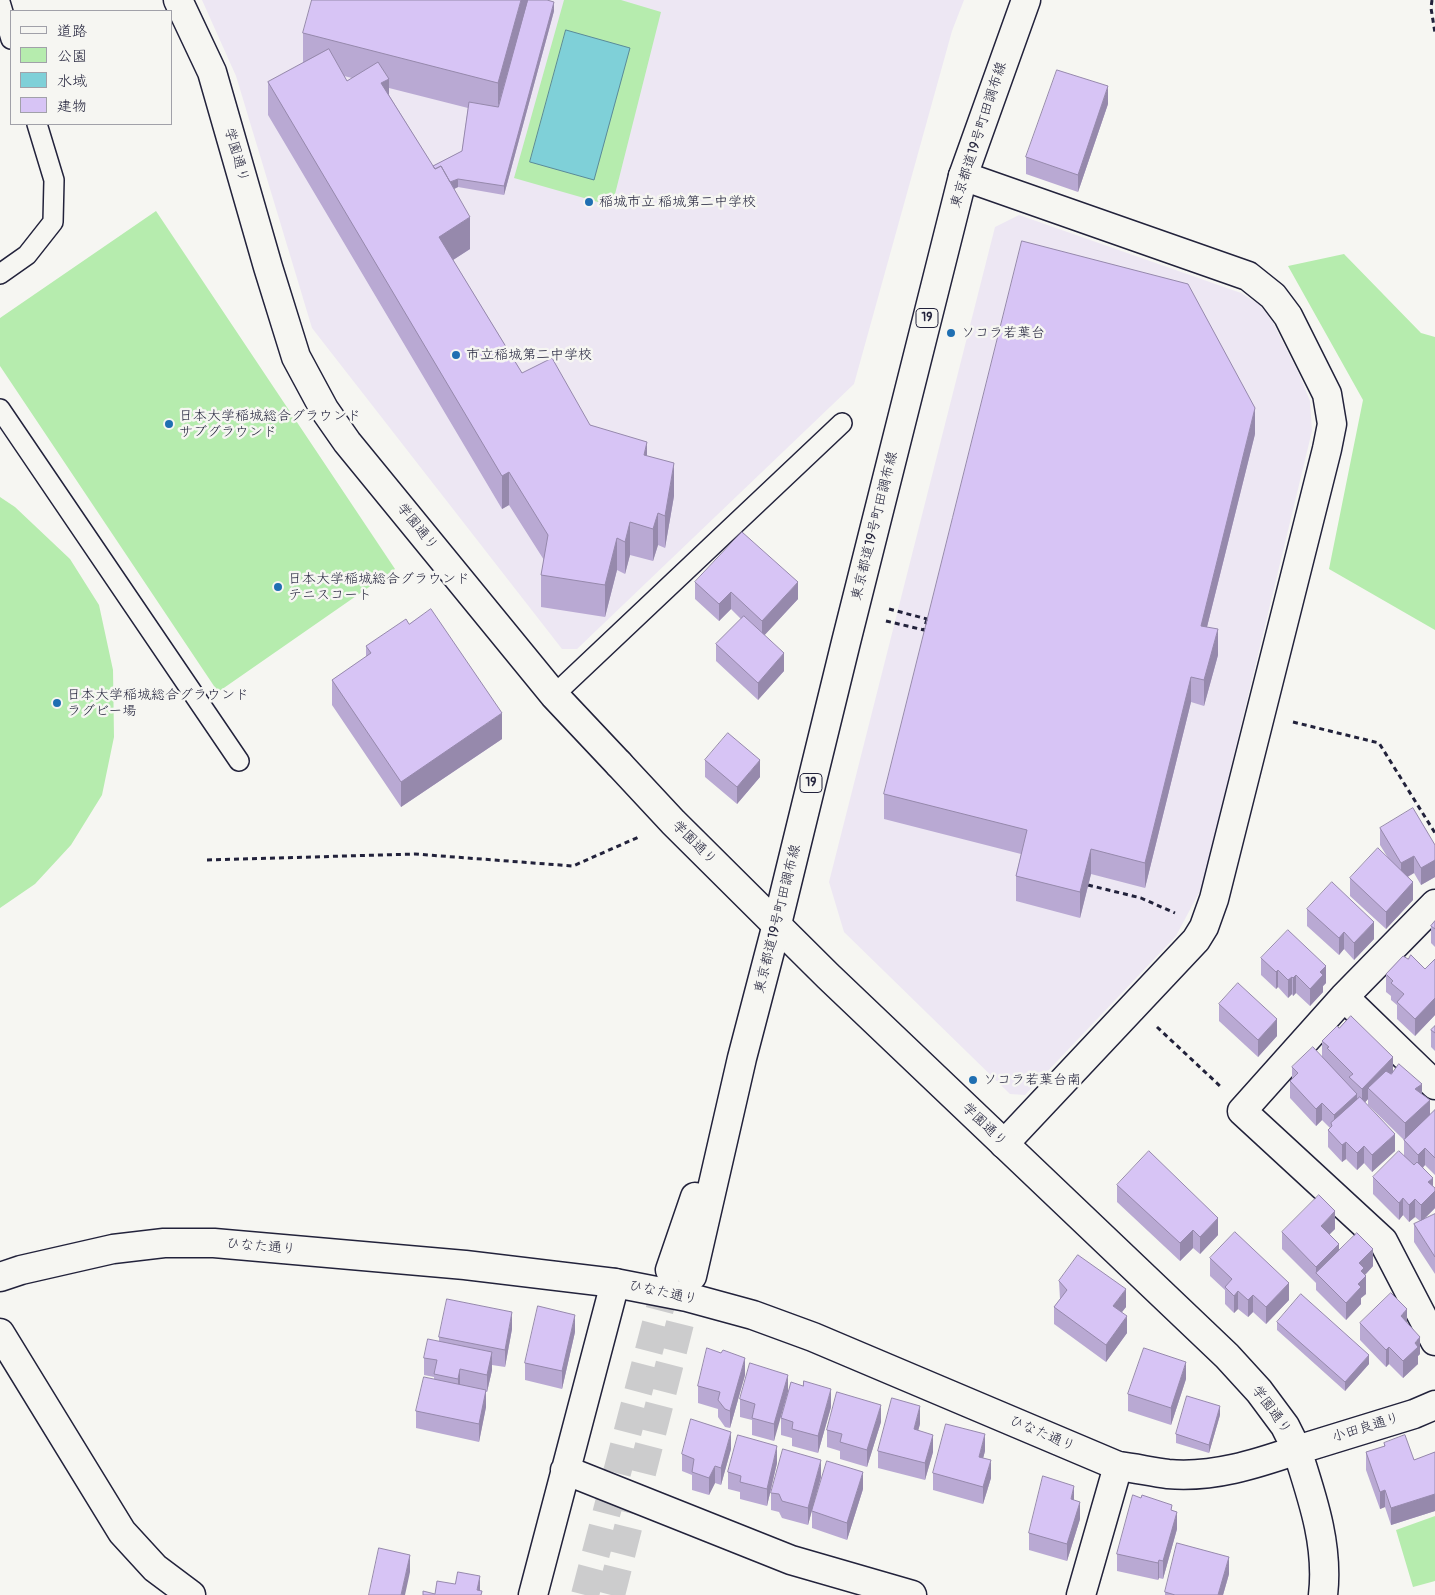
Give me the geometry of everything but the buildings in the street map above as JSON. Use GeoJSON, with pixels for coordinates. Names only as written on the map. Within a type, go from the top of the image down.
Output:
{"type":"FeatureCollection","features":[{"type":"Feature","properties":{"kind":"street","name":"学園通り"},"geometry":{"type":"LineString","coordinates":[[178,0],[212,72],[296,357],[324,409],[347,442],[554,695],[673,822],[828,976],[1227,1356],[1259,1391],[1285,1426],[1297,1450],[1313,1500],[1324,1551],[1323,1595]]}},
{"type":"Feature","properties":{"kind":"street","name":"東京都道19号町田調布線"},"geometry":{"type":"LineString","coordinates":[[681,1273],[742,1058],[777,924],[963,176],[1026,0]]}},
{"type":"Feature","properties":{"kind":"street"},"geometry":{"type":"LineString","coordinates":[[963,176],[1248,276],[1272,296],[1288,316],[1327,394],[1332,424],[1214,899],[1204,927],[1196,940],[1004,1144]]}},
{"type":"Feature","properties":{"kind":"street"},"geometry":{"type":"LineString","coordinates":[[1435,904],[1344,997],[1242,1110],[1383,1241],[1435,1340]]}},
{"type":"Feature","properties":{"kind":"street"},"geometry":{"type":"LineString","coordinates":[[1344,997],[1435,1085]]}},
{"type":"Feature","properties":{"kind":"street","name":"ひなた通り"},"geometry":{"type":"LineString","coordinates":[[0,1277],[21,1270],[113,1249],[164,1243],[214,1243],[465,1265],[615,1283],[687,1297],[753,1316],[805,1334],[1118,1466],[1170,1474],[1210,1473],[1250,1466],[1297,1450]]}},
{"type":"Feature","properties":{"kind":"street"},"geometry":{"type":"LineString","coordinates":[[533,1595],[615,1283]]}},
{"type":"Feature","properties":{"kind":"street"},"geometry":{"type":"LineString","coordinates":[[0,1333],[122,1532],[154,1568],[191,1595]]}},
{"type":"Feature","properties":{"kind":"street","name":"小田良通り"},"geometry":{"type":"LineString","coordinates":[[1297,1450],[1414,1414],[1435,1405]]}},
{"type":"Feature","properties":{"kind":"street"},"geometry":{"type":"LineString","coordinates":[[1080,1595],[1118,1466]]}},
{"type":"Feature","properties":{"kind":"street"},"geometry":{"type":"LineString","coordinates":[[565,1470],[791,1560],[912,1595]]}},
{"type":"Feature","properties":{"kind":"lane"},"geometry":{"type":"LineString","coordinates":[[0,2],[10,36]]}},
{"type":"Feature","properties":{"kind":"lane"},"geometry":{"type":"LineString","coordinates":[[0,274],[26,255],[54,222],[54,180],[37,125]]}},
{"type":"Feature","properties":{"kind":"lane"},"geometry":{"type":"LineString","coordinates":[[0,409],[239,761]]}},
{"type":"Feature","properties":{"kind":"lane"},"geometry":{"type":"LineString","coordinates":[[554,695],[842,423]]}},
{"type":"Feature","properties":{"kind":"path"},"geometry":{"type":"LineString","coordinates":[[1432,0],[1431,8],[1435,33]]}},
{"type":"Feature","properties":{"kind":"path"},"geometry":{"type":"LineString","coordinates":[[889,609],[933,621]]}},
{"type":"Feature","properties":{"kind":"path"},"geometry":{"type":"LineString","coordinates":[[886,621],[924,630],[927,619]]}},
{"type":"Feature","properties":{"kind":"path"},"geometry":{"type":"LineString","coordinates":[[1293,723],[1379,743],[1435,833]]}},
{"type":"Feature","properties":{"kind":"path"},"geometry":{"type":"LineString","coordinates":[[207,860],[416,854],[573,866],[673,822]]}},
{"type":"Feature","properties":{"kind":"path"},"geometry":{"type":"LineString","coordinates":[[1088,885],[1141,898],[1177,914]]}},
{"type":"Feature","properties":{"kind":"path"},"geometry":{"type":"LineString","coordinates":[[1177,1047],[1227,1092]]}},
{"type":"Feature","properties":{"kind":"shaded area","name":"稲城市立 稲城第二中学校"},"geometry":{"type":"Polygon","coordinates":[[[202,0],[964,0],[952,31],[854,384],[577,649],[562,649],[312,328],[236,76],[202,0]]]}},
{"type":"Feature","properties":{"kind":"shaded area"},"geometry":{"type":"Polygon","coordinates":[[[1019,215],[1241,293],[1260,305],[1272,321],[1299,374],[1310,401],[1312,431],[1202,887],[1176,936],[1025,1095],[1010,1094],[844,932],[829,882],[995,227],[1019,215]]]}},
{"type":"Feature","properties":{"kind":"green space"},"geometry":{"type":"Polygon","coordinates":[[[564,0],[621,0],[661,12],[612,206],[514,178],[564,0]]]}},
{"type":"Feature","properties":{"kind":"green space","name":"日本大学稲城総合グラウンド サブグラウンド"},"geometry":{"type":"Polygon","coordinates":[[[156,211],[395,569],[218,692],[0,366],[0,318],[156,211]]]}},
{"type":"Feature","properties":{"kind":"green space"},"geometry":{"type":"Polygon","coordinates":[[[1344,254],[1421,333],[1435,337],[1435,630],[1329,569],[1363,400],[1288,266],[1344,254]]]}},
{"type":"Feature","properties":{"kind":"green space","name":"日本大学稲城総合グラウンド ラグビー場"},"geometry":{"type":"Polygon","coordinates":[[[0,497],[15,507],[70,559],[99,605],[113,670],[114,737],[102,795],[71,845],[35,884],[0,908],[0,497]]]}},
{"type":"Feature","properties":{"kind":"green space"},"geometry":{"type":"Polygon","coordinates":[[[1435,1516],[1435,1581],[1413,1587],[1396,1530],[1435,1516]]]}},
{"type":"Feature","properties":{"kind":"water"},"geometry":{"type":"Polygon","coordinates":[[[566,30],[630,48],[594,180],[530,162],[566,30]]]}},
{"type":"Feature","properties":{"kind":"tunnel"},"geometry":{"type":"LineString","coordinates":[[585,1595],[670,1270]]}},
{"type":"Feature","properties":{"kind":"tunnel"},"geometry":{"type":"LineString","coordinates":[[611,1595],[692,1276]]}},
{"type":"Feature","properties":{"kind":"place","name":"稲城市立 稲城第二中学校"},"geometry":{"type":"Point","coordinates":[589,202]}},
{"type":"Feature","properties":{"kind":"place","name":"ソコラ若葉台"},"geometry":{"type":"Point","coordinates":[951,333]}},
{"type":"Feature","properties":{"kind":"place","name":"市立稲城第二中学校"},"geometry":{"type":"Point","coordinates":[456,355]}},
{"type":"Feature","properties":{"kind":"place","name":"日本大学稲城総合グラウンド サブグラウンド"},"geometry":{"type":"Point","coordinates":[169,424]}},
{"type":"Feature","properties":{"kind":"place","name":"日本大学稲城総合グラウンド テニスコート"},"geometry":{"type":"Point","coordinates":[278,587]}},
{"type":"Feature","properties":{"kind":"place","name":"日本大学稲城総合グラウンド ラグビー場"},"geometry":{"type":"Point","coordinates":[57,703]}},
{"type":"Feature","properties":{"kind":"place","name":"ソコラ若葉台南"},"geometry":{"type":"Point","coordinates":[973,1080]}}]}
